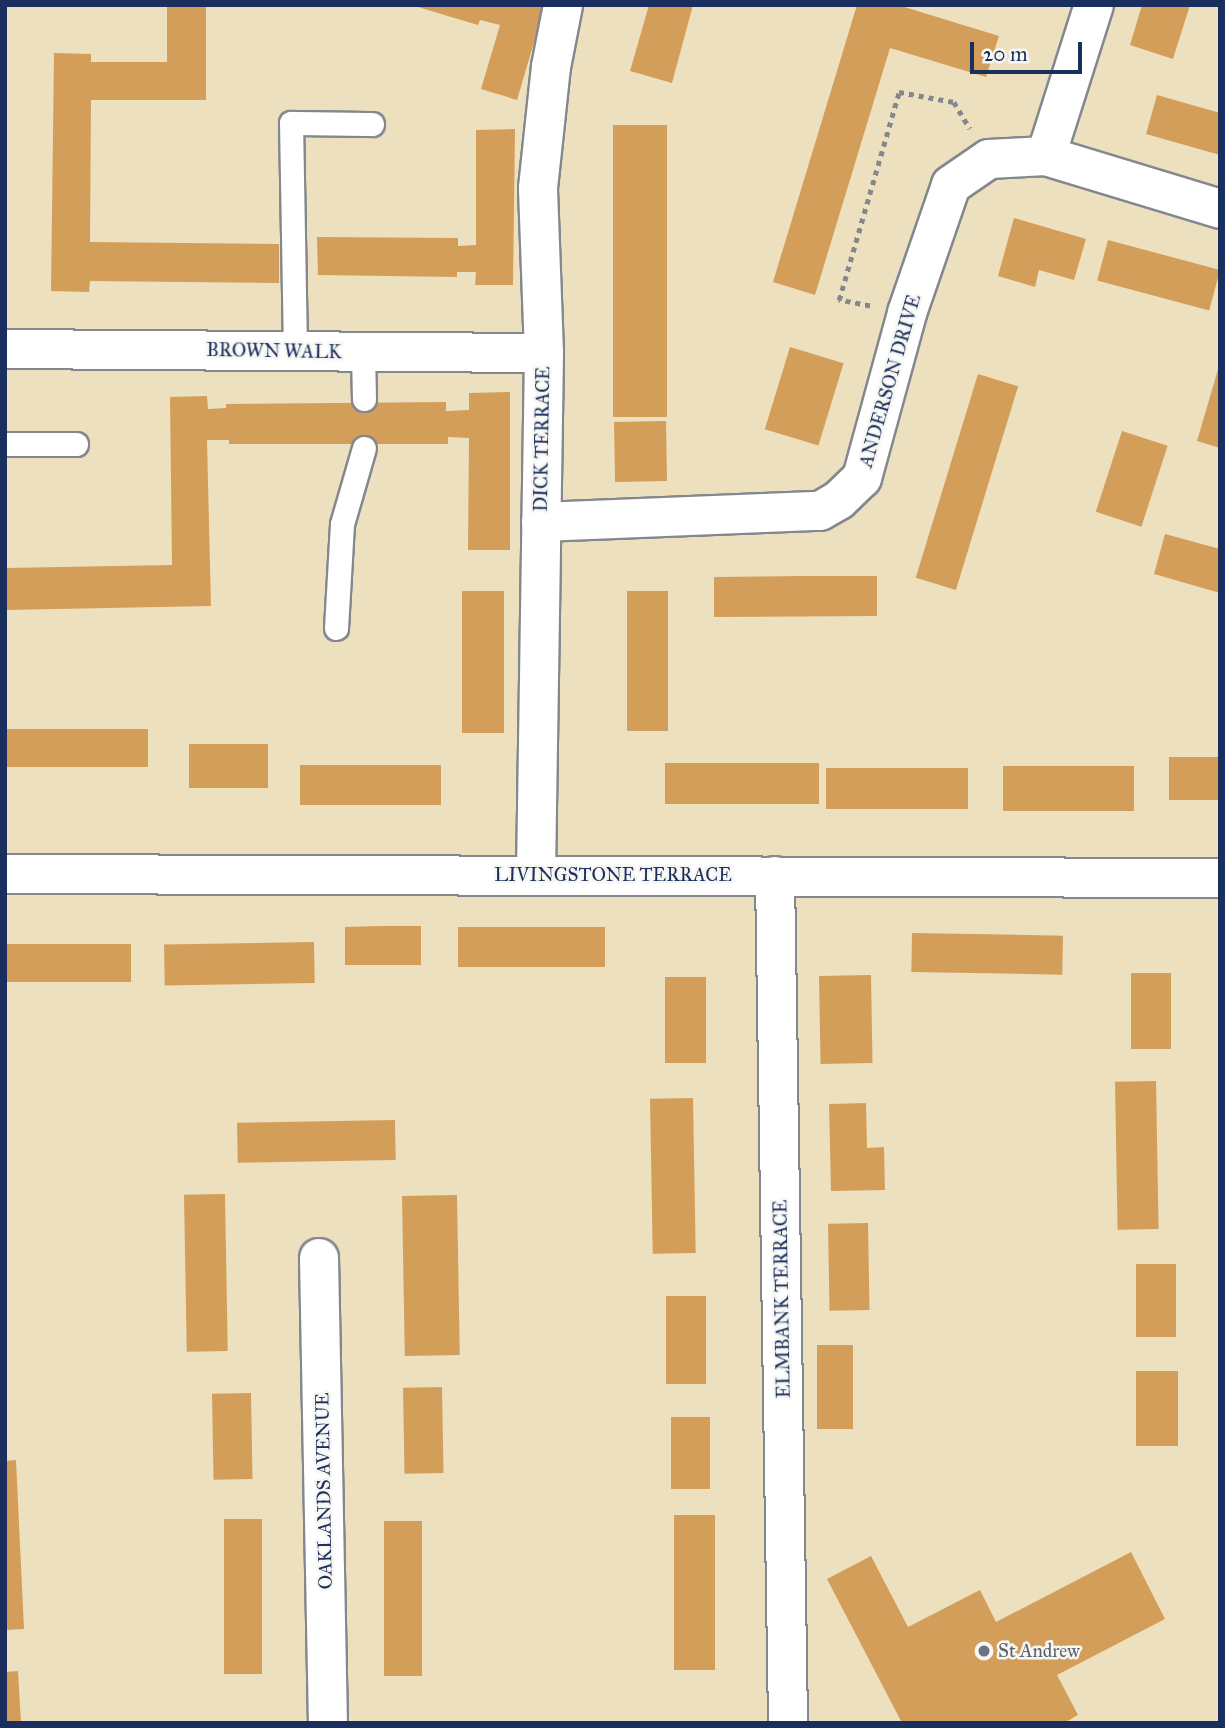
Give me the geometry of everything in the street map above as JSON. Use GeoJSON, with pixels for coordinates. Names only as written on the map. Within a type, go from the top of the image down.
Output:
{"type":"FeatureCollection","features":[{"type":"Feature","properties":{"kind":"street","name":"DICK TERRACE"},"geometry":{"type":"LineString","coordinates":[[536,874],[544,353],[538,188],[551,67],[563,5]]}},
{"type":"Feature","properties":{"kind":"street"},"geometry":{"type":"LineString","coordinates":[[1046,156],[1094,5]]}},
{"type":"Feature","properties":{"kind":"street"},"geometry":{"type":"LineString","coordinates":[[989,159],[1046,156],[1220,209]]}},
{"type":"Feature","properties":{"kind":"street","name":"ANDERSON DRIVE"},"geometry":{"type":"LineString","coordinates":[[541,522],[820,511],[839,500],[862,478],[907,313],[951,185],[989,159]]}},
{"type":"Feature","properties":{"kind":"street","name":"BROWN WALK"},"geometry":{"type":"LineString","coordinates":[[5,349],[544,353]]}},
{"type":"Feature","properties":{"kind":"street","name":"LIVINGSTONE TERRACE"},"geometry":{"type":"LineString","coordinates":[[5,874],[1220,877]]}},
{"type":"Feature","properties":{"kind":"street","name":"ELMBANK TERRACE"},"geometry":{"type":"LineString","coordinates":[[775,876],[788,1723]]}},
{"type":"Feature","properties":{"kind":"street","name":"OAKLANDS AVENUE"},"geometry":{"type":"LineString","coordinates":[[319,1258],[328,1723]]}},
{"type":"Feature","properties":{"kind":"lane"},"geometry":{"type":"LineString","coordinates":[[295,350],[291,123],[372,124]]}},
{"type":"Feature","properties":{"kind":"lane"},"geometry":{"type":"LineString","coordinates":[[363,352],[364,399]]}},
{"type":"Feature","properties":{"kind":"lane"},"geometry":{"type":"LineString","coordinates":[[5,444],[76,444]]}},
{"type":"Feature","properties":{"kind":"lane"},"geometry":{"type":"LineString","coordinates":[[336,628],[342,524],[361,466],[364,448]]}},
{"type":"Feature","properties":{"kind":"path"},"geometry":{"type":"LineString","coordinates":[[907,313],[839,300],[899,92],[954,102],[989,159]]}},
{"type":"Feature","properties":{"kind":"building"},"geometry":{"type":"Polygon","coordinates":[[[167,5],[206,5],[206,100],[91,100],[90,242],[279,244],[279,283],[90,281],[89,292],[51,291],[54,53],[91,54],[91,62],[167,62],[167,5]]]}},
{"type":"Feature","properties":{"kind":"building"},"geometry":{"type":"Polygon","coordinates":[[[411,5],[545,5],[517,100],[481,89],[500,25],[480,20],[478,25],[411,5]]]}},
{"type":"Feature","properties":{"kind":"building"},"geometry":{"type":"Polygon","coordinates":[[[649,5],[693,5],[672,83],[630,71],[649,5]]]}},
{"type":"Feature","properties":{"kind":"building"},"geometry":{"type":"Polygon","coordinates":[[[857,5],[898,5],[999,36],[986,77],[890,48],[815,295],[773,282],[857,5]]]}},
{"type":"Feature","properties":{"kind":"building"},"geometry":{"type":"Polygon","coordinates":[[[1142,5],[1190,5],[1173,59],[1130,45],[1142,5]]]}},
{"type":"Feature","properties":{"kind":"building"},"geometry":{"type":"Polygon","coordinates":[[[1157,95],[1220,113],[1220,155],[1146,134],[1157,95]]]}},
{"type":"Feature","properties":{"kind":"building"},"geometry":{"type":"Polygon","coordinates":[[[613,125],[667,125],[667,417],[613,417],[613,125]]]}},
{"type":"Feature","properties":{"kind":"building"},"geometry":{"type":"Polygon","coordinates":[[[515,129],[513,285],[475,285],[476,272],[457,272],[457,277],[318,275],[317,237],[458,238],[458,246],[476,245],[476,130],[515,129]]]}},
{"type":"Feature","properties":{"kind":"building"},"geometry":{"type":"Polygon","coordinates":[[[1014,218],[1086,239],[1074,280],[1039,270],[1035,287],[998,276],[1014,218]]]}},
{"type":"Feature","properties":{"kind":"building"},"geometry":{"type":"Polygon","coordinates":[[[1108,240],[1220,270],[1209,311],[1097,281],[1108,240]]]}},
{"type":"Feature","properties":{"kind":"building"},"geometry":{"type":"Polygon","coordinates":[[[790,347],[844,363],[818,446],[765,429],[790,347]]]}},
{"type":"Feature","properties":{"kind":"building"},"geometry":{"type":"Polygon","coordinates":[[[1220,366],[1220,448],[1197,441],[1220,366]]]}},
{"type":"Feature","properties":{"kind":"building"},"geometry":{"type":"Polygon","coordinates":[[[978,374],[1018,386],[956,590],[916,578],[978,374]]]}},
{"type":"Feature","properties":{"kind":"building"},"geometry":{"type":"Polygon","coordinates":[[[510,392],[510,550],[468,550],[469,438],[448,437],[448,444],[229,444],[229,440],[207,440],[211,606],[5,610],[5,568],[172,565],[170,397],[207,396],[208,409],[226,408],[226,404],[446,402],[446,411],[469,410],[469,393],[510,392]]]}},
{"type":"Feature","properties":{"kind":"building"},"geometry":{"type":"Polygon","coordinates":[[[666,421],[667,481],[615,482],[614,422],[666,421]]]}},
{"type":"Feature","properties":{"kind":"building"},"geometry":{"type":"Polygon","coordinates":[[[1122,431],[1168,446],[1141,527],[1096,512],[1122,431]]]}},
{"type":"Feature","properties":{"kind":"building"},"geometry":{"type":"Polygon","coordinates":[[[1165,534],[1220,549],[1220,593],[1154,574],[1165,534]]]}},
{"type":"Feature","properties":{"kind":"building"},"geometry":{"type":"Polygon","coordinates":[[[877,576],[877,616],[714,617],[714,577],[877,576]]]}},
{"type":"Feature","properties":{"kind":"building"},"geometry":{"type":"Polygon","coordinates":[[[462,591],[504,591],[504,733],[462,733],[462,591]]]}},
{"type":"Feature","properties":{"kind":"building"},"geometry":{"type":"Polygon","coordinates":[[[627,591],[668,591],[668,731],[627,731],[627,591]]]}},
{"type":"Feature","properties":{"kind":"building"},"geometry":{"type":"Polygon","coordinates":[[[5,729],[148,729],[148,767],[5,767],[5,729]]]}},
{"type":"Feature","properties":{"kind":"building"},"geometry":{"type":"Polygon","coordinates":[[[189,744],[268,744],[268,788],[189,788],[189,744]]]}},
{"type":"Feature","properties":{"kind":"building"},"geometry":{"type":"Polygon","coordinates":[[[1169,757],[1220,757],[1220,800],[1169,800],[1169,757]]]}},
{"type":"Feature","properties":{"kind":"building"},"geometry":{"type":"Polygon","coordinates":[[[665,763],[819,763],[819,804],[665,804],[665,763]]]}},
{"type":"Feature","properties":{"kind":"building"},"geometry":{"type":"Polygon","coordinates":[[[300,765],[441,765],[441,805],[300,805],[300,765]]]}},
{"type":"Feature","properties":{"kind":"building"},"geometry":{"type":"Polygon","coordinates":[[[1003,766],[1134,766],[1134,811],[1003,811],[1003,766]]]}},
{"type":"Feature","properties":{"kind":"building"},"geometry":{"type":"Polygon","coordinates":[[[826,768],[968,768],[968,809],[826,809],[826,768]]]}},
{"type":"Feature","properties":{"kind":"building"},"geometry":{"type":"Polygon","coordinates":[[[421,926],[421,965],[345,965],[345,927],[421,926]]]}},
{"type":"Feature","properties":{"kind":"building"},"geometry":{"type":"Polygon","coordinates":[[[458,927],[605,927],[605,967],[458,967],[458,927]]]}},
{"type":"Feature","properties":{"kind":"building"},"geometry":{"type":"Polygon","coordinates":[[[912,933],[1063,936],[1062,975],[911,972],[912,933]]]}},
{"type":"Feature","properties":{"kind":"building"},"geometry":{"type":"Polygon","coordinates":[[[314,942],[315,983],[165,986],[164,945],[314,942]]]}},
{"type":"Feature","properties":{"kind":"building"},"geometry":{"type":"Polygon","coordinates":[[[5,944],[131,944],[131,982],[5,982],[5,944]]]}},
{"type":"Feature","properties":{"kind":"building"},"geometry":{"type":"Polygon","coordinates":[[[1131,973],[1171,973],[1171,1049],[1131,1049],[1131,973]]]}},
{"type":"Feature","properties":{"kind":"building"},"geometry":{"type":"Polygon","coordinates":[[[871,975],[873,1063],[821,1064],[819,976],[871,975]]]}},
{"type":"Feature","properties":{"kind":"building"},"geometry":{"type":"Polygon","coordinates":[[[665,977],[706,977],[706,1063],[665,1063],[665,977]]]}},
{"type":"Feature","properties":{"kind":"building"},"geometry":{"type":"Polygon","coordinates":[[[1156,1081],[1159,1229],[1118,1230],[1115,1082],[1156,1081]]]}},
{"type":"Feature","properties":{"kind":"building"},"geometry":{"type":"Polygon","coordinates":[[[693,1098],[696,1253],[653,1254],[650,1099],[693,1098]]]}},
{"type":"Feature","properties":{"kind":"building"},"geometry":{"type":"Polygon","coordinates":[[[866,1103],[867,1148],[884,1147],[885,1190],[831,1191],[829,1104],[866,1103]]]}},
{"type":"Feature","properties":{"kind":"building"},"geometry":{"type":"Polygon","coordinates":[[[395,1120],[396,1160],[238,1163],[237,1123],[395,1120]]]}},
{"type":"Feature","properties":{"kind":"building"},"geometry":{"type":"Polygon","coordinates":[[[225,1194],[228,1351],[187,1352],[184,1195],[225,1194]]]}},
{"type":"Feature","properties":{"kind":"building"},"geometry":{"type":"Polygon","coordinates":[[[457,1195],[460,1355],[405,1356],[402,1196],[457,1195]]]}},
{"type":"Feature","properties":{"kind":"building"},"geometry":{"type":"Polygon","coordinates":[[[868,1223],[870,1310],[830,1311],[828,1224],[868,1223]]]}},
{"type":"Feature","properties":{"kind":"building"},"geometry":{"type":"Polygon","coordinates":[[[1136,1264],[1176,1264],[1176,1337],[1136,1337],[1136,1264]]]}},
{"type":"Feature","properties":{"kind":"building"},"geometry":{"type":"Polygon","coordinates":[[[666,1296],[706,1296],[706,1384],[666,1384],[666,1296]]]}},
{"type":"Feature","properties":{"kind":"building"},"geometry":{"type":"Polygon","coordinates":[[[817,1345],[853,1345],[853,1429],[817,1429],[817,1345]]]}},
{"type":"Feature","properties":{"kind":"building"},"geometry":{"type":"Polygon","coordinates":[[[1136,1371],[1178,1371],[1178,1446],[1136,1446],[1136,1371]]]}},
{"type":"Feature","properties":{"kind":"building"},"geometry":{"type":"Polygon","coordinates":[[[442,1387],[444,1473],[405,1474],[403,1388],[442,1387]]]}},
{"type":"Feature","properties":{"kind":"building"},"geometry":{"type":"Polygon","coordinates":[[[251,1393],[253,1479],[214,1480],[212,1394],[251,1393]]]}},
{"type":"Feature","properties":{"kind":"building"},"geometry":{"type":"Polygon","coordinates":[[[671,1417],[710,1417],[710,1489],[671,1489],[671,1417]]]}},
{"type":"Feature","properties":{"kind":"building"},"geometry":{"type":"Polygon","coordinates":[[[16,1460],[24,1629],[5,1630],[5,1461],[16,1460]]]}},
{"type":"Feature","properties":{"kind":"building"},"geometry":{"type":"Polygon","coordinates":[[[674,1515],[715,1515],[715,1670],[674,1670],[674,1515]]]}},
{"type":"Feature","properties":{"kind":"building"},"geometry":{"type":"Polygon","coordinates":[[[224,1519],[262,1519],[262,1674],[224,1674],[224,1519]]]}},
{"type":"Feature","properties":{"kind":"building"},"geometry":{"type":"Polygon","coordinates":[[[384,1521],[422,1521],[422,1676],[384,1676],[384,1521]]]}},
{"type":"Feature","properties":{"kind":"building","name":"St Andrew"},"geometry":{"type":"Polygon","coordinates":[[[1131,1552],[1165,1619],[1057,1675],[1078,1715],[1064,1723],[902,1723],[827,1579],[871,1556],[908,1627],[980,1590],[996,1622],[1131,1552]]]}},
{"type":"Feature","properties":{"kind":"building"},"geometry":{"type":"Polygon","coordinates":[[[18,1671],[21,1723],[5,1723],[5,1672],[18,1671]]]}},
{"type":"Feature","properties":{"kind":"place","name":"St Andrew"},"geometry":{"type":"Point","coordinates":[984,1651]}}]}
